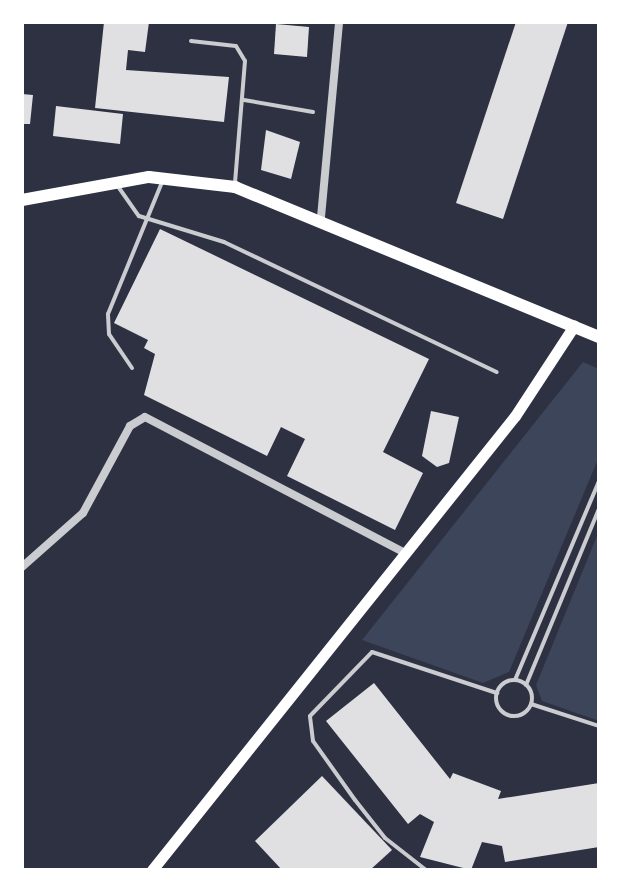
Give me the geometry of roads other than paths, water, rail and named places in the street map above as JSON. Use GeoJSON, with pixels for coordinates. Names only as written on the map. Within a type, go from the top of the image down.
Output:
{"type":"FeatureCollection","features":[{"type":"Feature","properties":{"kind":"main road"},"geometry":{"type":"LineString","coordinates":[[22,200],[115,182],[164,177],[235,187],[321,217],[599,337]]}},
{"type":"Feature","properties":{"kind":"main road"},"geometry":{"type":"LineString","coordinates":[[152,870],[515,416],[574,326]]}},
{"type":"Feature","properties":{"kind":"street"},"geometry":{"type":"LineString","coordinates":[[321,217],[339,22]]}},
{"type":"Feature","properties":{"kind":"street"},"geometry":{"type":"LineString","coordinates":[[22,567],[83,513],[130,426],[145,417],[405,553]]}},
{"type":"Feature","properties":{"kind":"lane"},"geometry":{"type":"LineString","coordinates":[[191,41],[239,50],[247,67],[235,187]]}},
{"type":"Feature","properties":{"kind":"lane"},"geometry":{"type":"LineString","coordinates":[[244,100],[313,112]]}},
{"type":"Feature","properties":{"kind":"lane"},"geometry":{"type":"LineString","coordinates":[[132,368],[109,334],[108,314],[164,177]]}},
{"type":"Feature","properties":{"kind":"lane"},"geometry":{"type":"LineString","coordinates":[[115,182],[147,219],[224,242],[497,372]]}},
{"type":"Feature","properties":{"kind":"lane"},"geometry":{"type":"LineString","coordinates":[[497,693],[515,680],[599,481]]}},
{"type":"Feature","properties":{"kind":"lane"},"geometry":{"type":"LineString","coordinates":[[531,704],[526,685],[599,509]]}},
{"type":"Feature","properties":{"kind":"lane"},"geometry":{"type":"LineString","coordinates":[[426,870],[385,838],[355,800],[313,741],[310,716],[372,652],[497,693],[506,714],[524,713],[531,704]]}},
{"type":"Feature","properties":{"kind":"lane"},"geometry":{"type":"LineString","coordinates":[[515,680],[526,685]]}},
{"type":"Feature","properties":{"kind":"lane"},"geometry":{"type":"LineString","coordinates":[[531,704],[599,726]]}}]}
